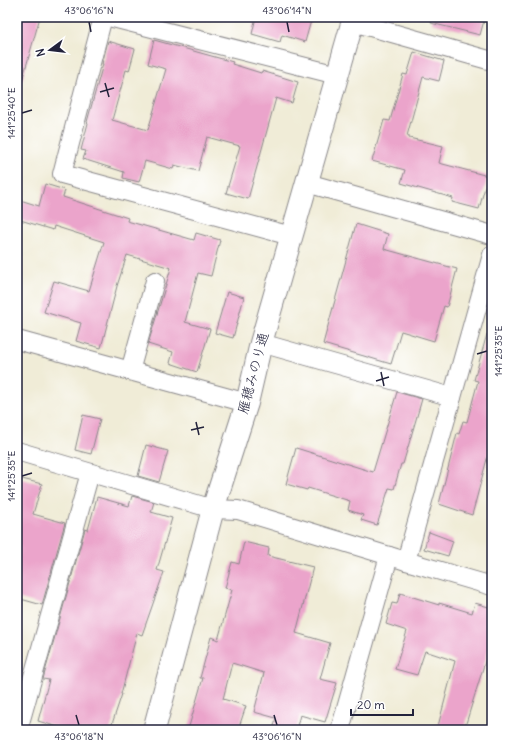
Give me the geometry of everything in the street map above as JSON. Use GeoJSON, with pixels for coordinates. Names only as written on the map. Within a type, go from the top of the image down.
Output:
{"type":"FeatureCollection","features":[{"type":"Feature","properties":{"kind":"street"},"geometry":{"type":"LineString","coordinates":[[103,17],[62,174],[291,236]]}},
{"type":"Feature","properties":{"kind":"street"},"geometry":{"type":"LineString","coordinates":[[109,17],[337,75]]}},
{"type":"Feature","properties":{"kind":"street"},"geometry":{"type":"LineString","coordinates":[[354,20],[492,61]]}},
{"type":"Feature","properties":{"kind":"street","name":"雁穂みのり通"},"geometry":{"type":"LineString","coordinates":[[154,730],[213,509],[247,402],[261,343],[354,20]]}},
{"type":"Feature","properties":{"kind":"street"},"geometry":{"type":"LineString","coordinates":[[307,183],[492,235]]}},
{"type":"Feature","properties":{"kind":"street"},"geometry":{"type":"LineString","coordinates":[[406,561],[492,255]]}},
{"type":"Feature","properties":{"kind":"street"},"geometry":{"type":"LineString","coordinates":[[130,371],[155,280]]}},
{"type":"Feature","properties":{"kind":"street"},"geometry":{"type":"LineString","coordinates":[[17,340],[247,402]]}},
{"type":"Feature","properties":{"kind":"street"},"geometry":{"type":"LineString","coordinates":[[261,343],[452,397]]}},
{"type":"Feature","properties":{"kind":"street"},"geometry":{"type":"LineString","coordinates":[[17,451],[213,509],[238,510],[492,586]]}},
{"type":"Feature","properties":{"kind":"street"},"geometry":{"type":"LineString","coordinates":[[18,730],[90,473]]}},
{"type":"Feature","properties":{"kind":"street"},"geometry":{"type":"LineString","coordinates":[[340,730],[389,556]]}},
{"type":"Feature","properties":{"kind":"building"},"geometry":{"type":"Polygon","coordinates":[[[17,17],[40,17],[22,81],[17,80],[17,17]]]}},
{"type":"Feature","properties":{"kind":"building"},"geometry":{"type":"Polygon","coordinates":[[[256,17],[312,17],[305,42],[282,35],[280,42],[252,34],[256,17]]]}},
{"type":"Feature","properties":{"kind":"building"},"geometry":{"type":"Polygon","coordinates":[[[432,17],[485,17],[480,35],[431,23],[432,17]]]}},
{"type":"Feature","properties":{"kind":"building"},"geometry":{"type":"Polygon","coordinates":[[[154,40],[233,62],[232,64],[261,73],[262,71],[298,82],[292,103],[276,98],[248,199],[226,193],[240,146],[207,137],[198,171],[174,165],[173,169],[145,161],[139,182],[123,178],[124,172],[83,159],[86,151],[81,150],[108,41],[135,49],[129,71],[126,70],[112,120],[148,130],[166,69],[148,64],[154,40]]]}},
{"type":"Feature","properties":{"kind":"building"},"geometry":{"type":"Polygon","coordinates":[[[414,52],[444,61],[439,81],[423,77],[407,136],[409,136],[409,138],[443,146],[439,163],[488,176],[479,209],[452,202],[453,198],[401,183],[405,170],[372,161],[384,120],[390,121],[403,74],[407,75],[414,52]]]}},
{"type":"Feature","properties":{"kind":"building"},"geometry":{"type":"Polygon","coordinates":[[[45,184],[65,190],[63,197],[128,218],[127,221],[194,240],[196,233],[220,240],[211,276],[198,273],[185,322],[210,329],[197,372],[170,363],[173,352],[148,344],[171,268],[127,255],[117,286],[101,348],[76,341],[81,323],[44,312],[54,281],[89,291],[104,242],[54,226],[53,230],[17,219],[17,199],[39,206],[45,184]]]}},
{"type":"Feature","properties":{"kind":"building"},"geometry":{"type":"Polygon","coordinates":[[[356,224],[388,234],[384,249],[457,269],[447,307],[444,306],[434,341],[401,331],[391,364],[323,344],[356,224]]]}},
{"type":"Feature","properties":{"kind":"building"},"geometry":{"type":"Polygon","coordinates":[[[227,292],[244,297],[233,338],[215,333],[227,292]]]}},
{"type":"Feature","properties":{"kind":"building"},"geometry":{"type":"Polygon","coordinates":[[[487,334],[492,334],[492,440],[472,515],[439,504],[457,433],[459,434],[463,421],[467,422],[478,381],[474,380],[487,334]]]}},
{"type":"Feature","properties":{"kind":"building"},"geometry":{"type":"Polygon","coordinates":[[[397,392],[422,399],[403,464],[401,464],[394,489],[389,488],[377,525],[361,520],[363,515],[348,510],[350,501],[308,488],[307,490],[286,484],[296,448],[373,472],[397,392]]]}},
{"type":"Feature","properties":{"kind":"building"},"geometry":{"type":"Polygon","coordinates":[[[83,415],[100,419],[91,454],[75,450],[83,415]]]}},
{"type":"Feature","properties":{"kind":"building"},"geometry":{"type":"Polygon","coordinates":[[[146,445],[168,451],[159,482],[138,476],[146,445]]]}},
{"type":"Feature","properties":{"kind":"building"},"geometry":{"type":"Polygon","coordinates":[[[22,479],[42,484],[33,514],[65,523],[42,605],[17,598],[17,496],[22,479]]]}},
{"type":"Feature","properties":{"kind":"building"},"geometry":{"type":"Polygon","coordinates":[[[132,496],[154,502],[151,512],[172,518],[157,570],[164,572],[142,635],[137,633],[122,694],[110,730],[68,730],[38,721],[49,680],[43,679],[85,529],[88,530],[97,497],[129,506],[132,496]]]}},
{"type":"Feature","properties":{"kind":"building"},"geometry":{"type":"Polygon","coordinates":[[[429,532],[453,541],[448,556],[424,549],[429,532]]]}},
{"type":"Feature","properties":{"kind":"building"},"geometry":{"type":"Polygon","coordinates":[[[244,542],[269,548],[268,556],[313,567],[296,633],[330,643],[320,679],[337,683],[325,722],[300,715],[296,730],[273,730],[276,718],[254,712],[264,673],[232,663],[223,699],[246,706],[238,730],[188,730],[203,678],[200,678],[211,637],[218,640],[232,590],[225,588],[232,562],[239,564],[244,542]]]}},
{"type":"Feature","properties":{"kind":"building"},"geometry":{"type":"Polygon","coordinates":[[[400,593],[472,613],[475,603],[492,608],[492,639],[464,730],[437,730],[455,661],[425,651],[417,675],[395,669],[407,631],[386,624],[392,603],[397,604],[400,593]]]}}]}
